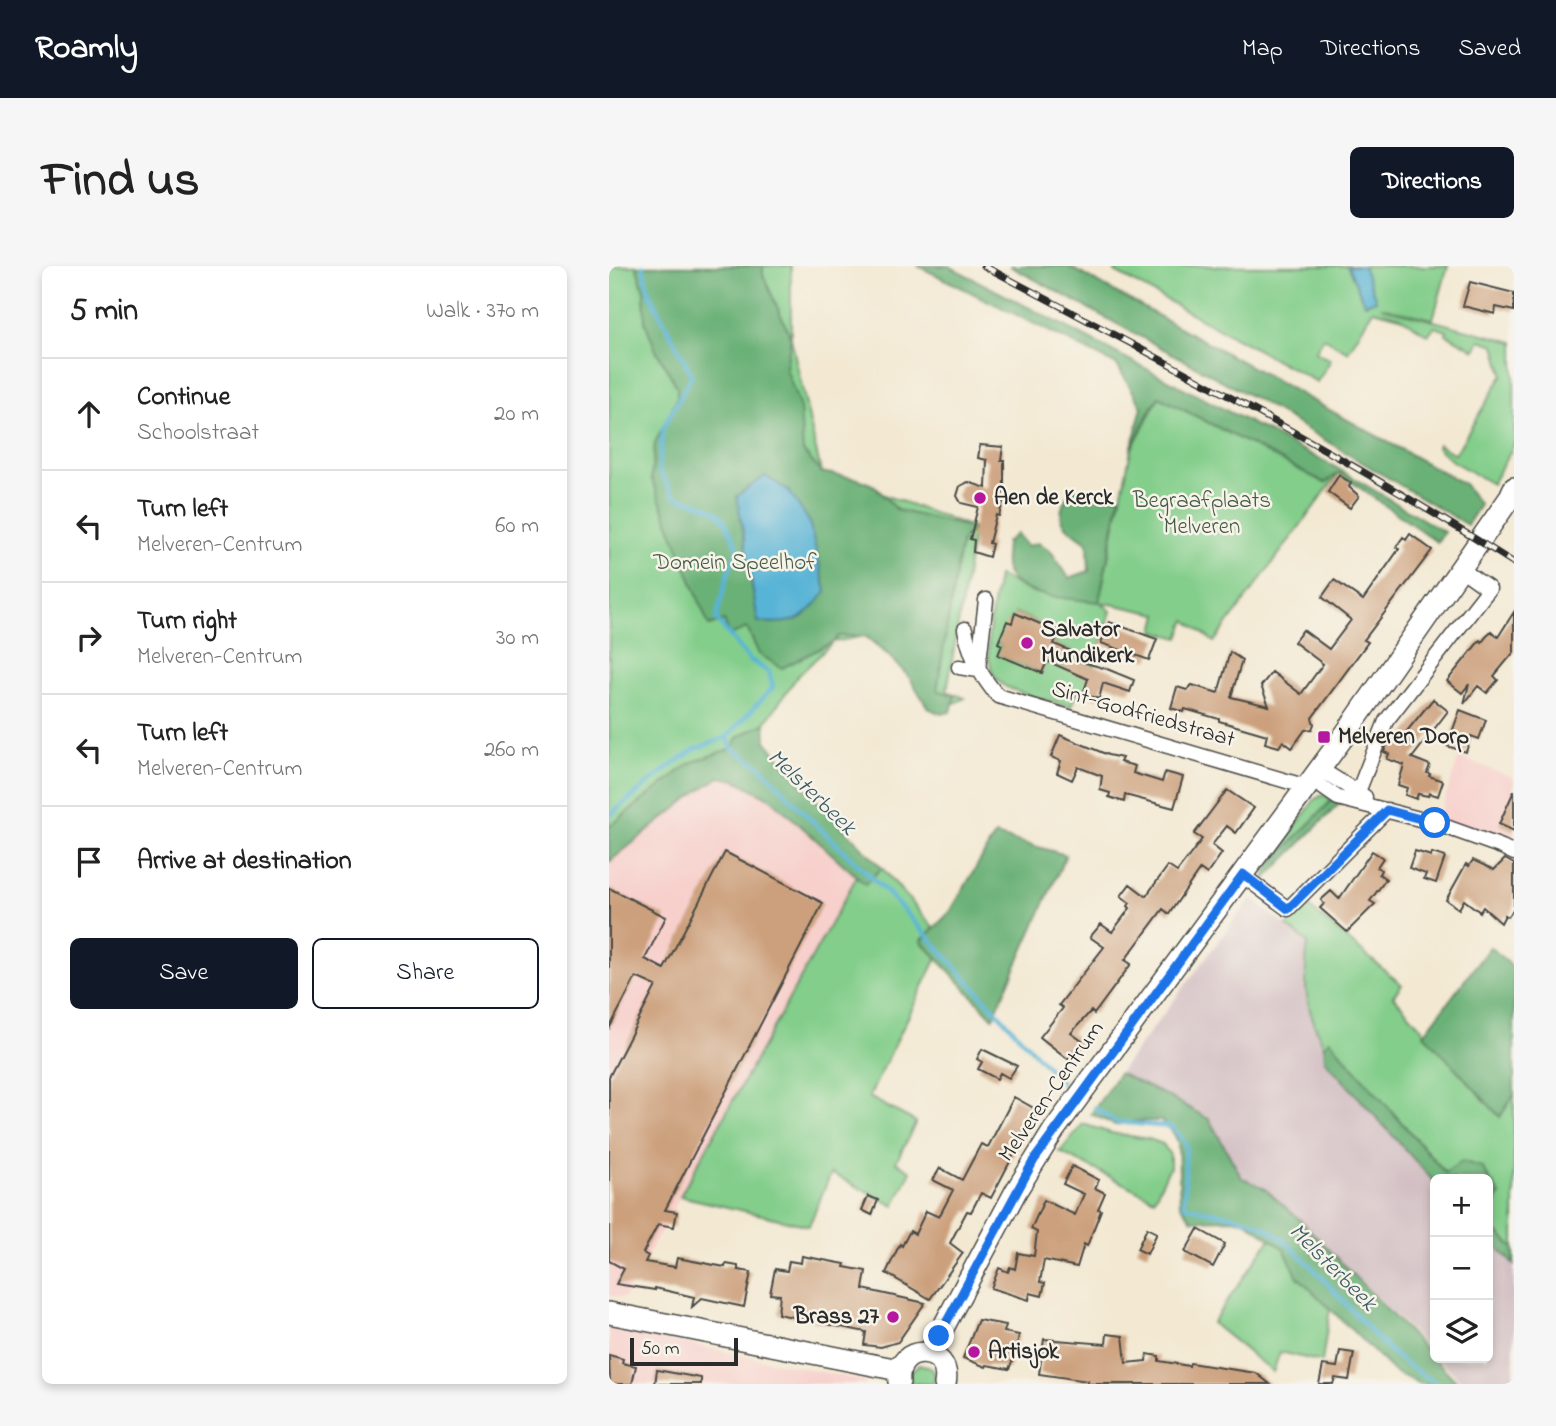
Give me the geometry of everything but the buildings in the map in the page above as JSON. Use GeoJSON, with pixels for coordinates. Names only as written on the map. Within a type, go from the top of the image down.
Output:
{"type":"FeatureCollection","features":[{"type":"Feature","properties":{"kind":"main road","name":"Melveren-Centrum"},"geometry":{"type":"LineString","coordinates":[[929,1354],[1034,1160],[1313,779],[1461,569],[1514,488]]}},
{"type":"Feature","properties":{"kind":"main road"},"geometry":{"type":"LineString","coordinates":[[609,1313],[899,1377],[907,1358],[921,1353],[929,1354],[940,1361],[952,1383]]}},
{"type":"Feature","properties":{"kind":"street"},"geometry":{"type":"LineString","coordinates":[[1358,793],[1386,721],[1489,589],[1461,569]]}},
{"type":"Feature","properties":{"kind":"street"},"geometry":{"type":"LineString","coordinates":[[959,667],[978,670],[986,600]]}},
{"type":"Feature","properties":{"kind":"street","name":"Sint-Godfriedstraat"},"geometry":{"type":"LineString","coordinates":[[965,629],[978,670],[998,696],[1313,779]]}},
{"type":"Feature","properties":{"kind":"street"},"geometry":{"type":"LineString","coordinates":[[1313,779],[1358,793],[1387,810]]}},
{"type":"Feature","properties":{"kind":"street"},"geometry":{"type":"LineString","coordinates":[[1313,779],[1338,797],[1435,823],[1514,853]]}},
{"type":"Feature","properties":{"kind":"street"},"geometry":{"type":"LineString","coordinates":[[1243,874],[1288,909],[1387,810]]}},
{"type":"Feature","properties":{"kind":"shaded area"},"geometry":{"type":"Polygon","coordinates":[[[1459,757],[1514,778],[1514,848],[1438,820],[1459,757]]]}},
{"type":"Feature","properties":{"kind":"shaded area"},"geometry":{"type":"Polygon","coordinates":[[[719,777],[736,780],[771,799],[857,876],[624,1298],[609,1295],[609,862],[719,777]]]}},
{"type":"Feature","properties":{"kind":"shaded area"},"geometry":{"type":"Polygon","coordinates":[[[1251,898],[1308,943],[1304,980],[1312,1021],[1324,1046],[1325,1060],[1430,1177],[1430,1350],[1299,1219],[1264,1188],[1242,1178],[1207,1116],[1119,1073],[1251,898]]]}},
{"type":"Feature","properties":{"kind":"shaded area"},"geometry":{"type":"Polygon","coordinates":[[[1493,1242],[1514,1265],[1514,1384],[1464,1384],[1443,1363],[1493,1363],[1493,1242]]]}},
{"type":"Feature","properties":{"kind":"shaded area"},"geometry":{"type":"Polygon","coordinates":[[[609,1327],[856,1379],[867,1384],[609,1384],[609,1327]]]}},
{"type":"Feature","properties":{"kind":"green space","name":"Domein Speelhof"},"geometry":{"type":"Polygon","coordinates":[[[609,266],[791,266],[791,338],[821,472],[974,528],[947,691],[965,698],[944,708],[865,636],[833,642],[797,677],[765,723],[609,831],[609,266]]]}},
{"type":"Feature","properties":{"kind":"green space"},"geometry":{"type":"Polygon","coordinates":[[[636,266],[763,266],[763,275],[791,338],[786,368],[800,408],[803,451],[821,472],[859,479],[875,486],[897,510],[974,528],[962,541],[937,690],[955,696],[951,712],[941,714],[928,708],[910,678],[884,650],[865,636],[839,636],[833,642],[782,668],[759,654],[747,628],[730,635],[724,621],[709,626],[651,477],[655,443],[677,398],[677,387],[655,348],[645,322],[644,291],[636,266]]]}},
{"type":"Feature","properties":{"kind":"green space"},"geometry":{"type":"Polygon","coordinates":[[[918,266],[949,266],[1337,468],[1444,532],[1437,542],[1339,473],[1325,483],[1159,397],[1131,450],[1142,407],[1117,365],[918,266]]]}},
{"type":"Feature","properties":{"kind":"green space"},"geometry":{"type":"Polygon","coordinates":[[[1010,266],[1068,266],[1464,484],[1480,505],[1467,525],[1256,399],[1010,266]]]}},
{"type":"Feature","properties":{"kind":"green space"},"geometry":{"type":"Polygon","coordinates":[[[1117,266],[1448,266],[1433,319],[1381,307],[1514,342],[1514,445],[1492,484],[1452,461],[1437,447],[1438,444],[1455,454],[1503,374],[1495,345],[1480,340],[1475,350],[1446,334],[1447,331],[1434,327],[1428,335],[1400,317],[1373,310],[1348,352],[1324,338],[1315,352],[1331,360],[1317,382],[1115,272],[1117,266]]]}},
{"type":"Feature","properties":{"kind":"green space","name":"Begraafplaats Melveren"},"geometry":{"type":"Polygon","coordinates":[[[1159,397],[1325,483],[1339,473],[1214,642],[1186,620],[1179,638],[1154,631],[1158,614],[1101,602],[1111,611],[1086,693],[1078,692],[1071,706],[1003,685],[995,676],[988,650],[998,576],[1032,592],[1099,601],[1131,450],[1159,397]],[[1016,613],[998,643],[1002,645],[999,655],[1041,673],[1047,661],[1071,671],[1078,654],[1054,644],[1058,632],[1016,613]]]}},
{"type":"Feature","properties":{"kind":"green space"},"geometry":{"type":"Polygon","coordinates":[[[1071,489],[1120,497],[1099,602],[1058,598],[1030,591],[1009,576],[1005,565],[1006,542],[1017,534],[1027,546],[1038,543],[1050,550],[1069,578],[1089,571],[1088,543],[1062,520],[1062,508],[1071,489]]]}},
{"type":"Feature","properties":{"kind":"green space"},"geometry":{"type":"Polygon","coordinates":[[[765,723],[766,741],[801,784],[882,868],[865,884],[771,799],[736,780],[720,777],[698,791],[609,862],[609,827],[690,763],[732,748],[739,736],[765,723]]]}},
{"type":"Feature","properties":{"kind":"green space"},"geometry":{"type":"Polygon","coordinates":[[[1323,795],[1332,800],[1265,870],[1315,799],[1323,795]]]}},
{"type":"Feature","properties":{"kind":"green space"},"geometry":{"type":"Polygon","coordinates":[[[1332,800],[1340,803],[1265,879],[1265,870],[1332,800]]]}},
{"type":"Feature","properties":{"kind":"green space"},"geometry":{"type":"Polygon","coordinates":[[[995,835],[1066,855],[993,1018],[921,941],[950,912],[995,835]]]}},
{"type":"Feature","properties":{"kind":"green space"},"geometry":{"type":"Polygon","coordinates":[[[882,868],[934,928],[921,941],[937,958],[869,1097],[916,1122],[896,1162],[911,1171],[894,1206],[831,1173],[809,1226],[680,1196],[857,876],[865,883],[882,868]]]}},
{"type":"Feature","properties":{"kind":"green space"},"geometry":{"type":"Polygon","coordinates":[[[1304,903],[1402,985],[1393,996],[1500,1116],[1514,1094],[1514,1248],[1493,1228],[1493,1213],[1500,1195],[1493,1184],[1493,1174],[1486,1174],[1482,1167],[1446,1173],[1330,1041],[1324,1046],[1307,996],[1308,943],[1287,926],[1304,903]]]}},
{"type":"Feature","properties":{"kind":"green space"},"geometry":{"type":"Polygon","coordinates":[[[1490,947],[1514,968],[1514,1094],[1500,1117],[1424,1034],[1490,947]]]}},
{"type":"Feature","properties":{"kind":"green space"},"geometry":{"type":"Polygon","coordinates":[[[1330,1040],[1445,1173],[1462,1161],[1482,1167],[1486,1174],[1430,1174],[1430,1177],[1325,1060],[1324,1046],[1330,1040]]]}},
{"type":"Feature","properties":{"kind":"green space"},"geometry":{"type":"Polygon","coordinates":[[[1119,1073],[1209,1119],[1242,1178],[1264,1188],[1299,1219],[1430,1354],[1430,1363],[1439,1363],[1459,1384],[1421,1384],[1394,1372],[1298,1277],[1284,1249],[1247,1222],[1233,1219],[1192,1220],[1180,1204],[1178,1142],[1172,1131],[1161,1121],[1115,1125],[1091,1114],[1119,1073]]]}},
{"type":"Feature","properties":{"kind":"green space"},"geometry":{"type":"Polygon","coordinates":[[[1083,1124],[1163,1144],[1170,1155],[1170,1167],[1154,1199],[1060,1152],[1083,1124]]]}},
{"type":"Feature","properties":{"kind":"green space"},"geometry":{"type":"Polygon","coordinates":[[[1493,1184],[1500,1195],[1493,1213],[1493,1184]]]}},
{"type":"Feature","properties":{"kind":"green space"},"geometry":{"type":"Polygon","coordinates":[[[1493,1228],[1514,1248],[1514,1265],[1493,1242],[1493,1228]]]}},
{"type":"Feature","properties":{"kind":"green space"},"geometry":{"type":"Polygon","coordinates":[[[1270,1239],[1285,1249],[1298,1277],[1330,1308],[1322,1362],[1280,1352],[1273,1372],[1212,1323],[1270,1239]]]}},
{"type":"Feature","properties":{"kind":"green space"},"geometry":{"type":"Polygon","coordinates":[[[920,1364],[932,1369],[935,1374],[933,1384],[911,1384],[909,1372],[920,1364]]]}},
{"type":"Feature","properties":{"kind":"water"},"geometry":{"type":"Polygon","coordinates":[[[1363,266],[1376,300],[1365,304],[1348,267],[1363,266]]]}},
{"type":"Feature","properties":{"kind":"water"},"geometry":{"type":"Polygon","coordinates":[[[765,476],[788,490],[809,521],[826,591],[805,615],[781,623],[758,622],[737,496],[765,476]]]}},
{"type":"Feature","properties":{"kind":"waterway","name":"Melsterbeek"},"geometry":{"type":"LineString","coordinates":[[643,266],[649,293],[692,375],[663,428],[659,470],[674,496],[708,507],[726,524],[738,549],[728,573],[716,619],[749,659],[769,672],[773,687],[727,737],[731,747],[761,767],[808,817],[888,893],[1062,1083]]}},
{"type":"Feature","properties":{"kind":"waterway"},"geometry":{"type":"LineString","coordinates":[[609,816],[695,749],[727,737]]}},
{"type":"Feature","properties":{"kind":"waterway","name":"Melsterbeek"},"geometry":{"type":"LineString","coordinates":[[1095,1108],[1115,1122],[1172,1127],[1186,1144],[1184,1205],[1240,1217],[1271,1231],[1317,1272],[1394,1355],[1437,1384]]}},
{"type":"Feature","properties":{"kind":"railway"},"geometry":{"type":"LineString","coordinates":[[984,266],[1318,446],[1514,563]]}},
{"type":"Feature","properties":{"kind":"place","name":"Aen de Kerck"},"geometry":{"type":"Point","coordinates":[980,498]}},
{"type":"Feature","properties":{"kind":"place","name":"Salvator Mundikerk"},"geometry":{"type":"Point","coordinates":[1027,643]}},
{"type":"Feature","properties":{"kind":"place","name":"Melveren Dorp"},"geometry":{"type":"Point","coordinates":[1324,737]}},
{"type":"Feature","properties":{"kind":"place","name":"Brass 27"},"geometry":{"type":"Point","coordinates":[893,1317]}},
{"type":"Feature","properties":{"kind":"place","name":"Artisjok"},"geometry":{"type":"Point","coordinates":[974,1352]}},
{"type":"Feature","properties":{"kind":"route"},"geometry":{"type":"LineString","coordinates":[[939,1336],[1034,1160],[1243,874],[1288,909],[1387,810],[1435,823]]}}]}
